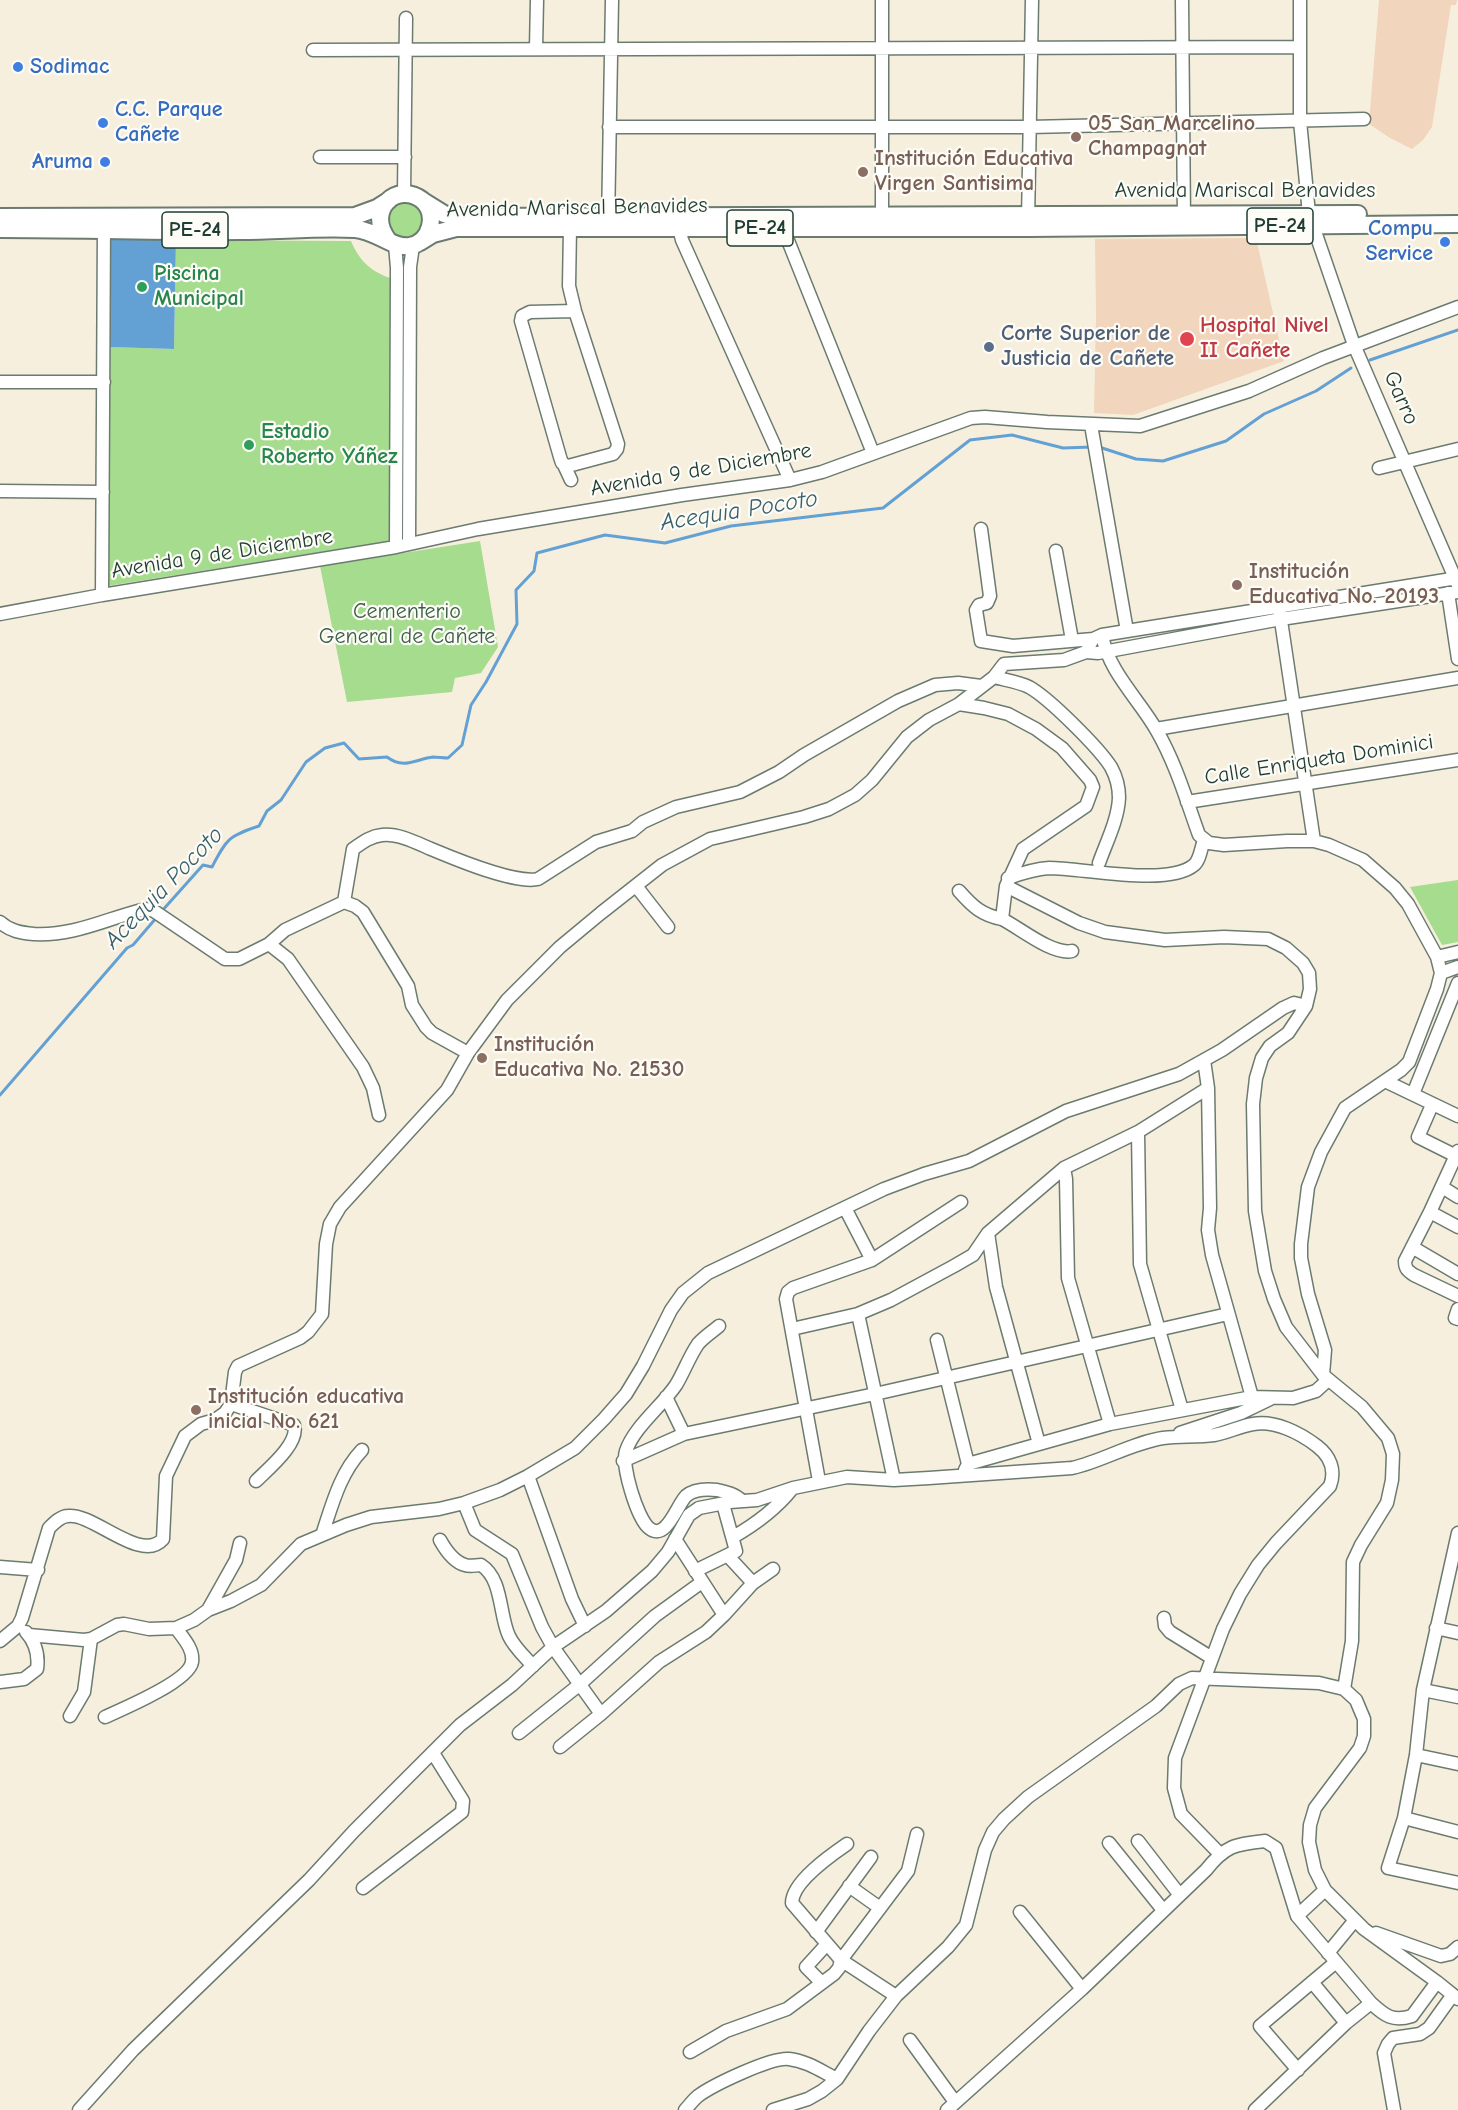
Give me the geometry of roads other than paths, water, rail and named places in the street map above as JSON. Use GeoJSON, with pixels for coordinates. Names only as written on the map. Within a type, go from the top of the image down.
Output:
{"type":"FeatureCollection","features":[{"type":"Feature","properties":{"kind":"highway"},"geometry":{"type":"LineString","coordinates":[[404,194],[415,196],[423,201],[429,209],[431,227],[427,236],[416,244],[404,247],[391,242],[381,231],[379,220],[381,210],[388,201],[404,194]]}},
{"type":"Feature","properties":{"kind":"highway","name":"PE-24"},"geometry":{"type":"LineString","coordinates":[[0,229],[104,223],[355,216],[377,208],[388,201]]}},
{"type":"Feature","properties":{"kind":"highway","name":"Avenida Mariscal Benavides"},"geometry":{"type":"LineString","coordinates":[[423,201],[444,214],[456,217],[608,222],[1311,220],[1458,224]]}},
{"type":"Feature","properties":{"kind":"highway","name":"Avenida Mariscal Benavides"},"geometry":{"type":"LineString","coordinates":[[1311,220],[1458,213]]}},
{"type":"Feature","properties":{"kind":"highway","name":"PE-24"},"geometry":{"type":"LineString","coordinates":[[0,217],[239,231],[356,229],[378,235],[391,242]]}},
{"type":"Feature","properties":{"kind":"highway","name":"Avenida Mariscal Benavides"},"geometry":{"type":"LineString","coordinates":[[416,244],[433,234],[456,228],[570,228],[608,222],[679,228],[783,228],[882,222]]}},
{"type":"Feature","properties":{"kind":"street"},"geometry":{"type":"LineString","coordinates":[[536,48],[537,0]]}},
{"type":"Feature","properties":{"kind":"street"},"geometry":{"type":"LineString","coordinates":[[608,222],[612,0]]}},
{"type":"Feature","properties":{"kind":"street"},"geometry":{"type":"LineString","coordinates":[[882,0],[882,222]]}},
{"type":"Feature","properties":{"kind":"street"},"geometry":{"type":"LineString","coordinates":[[1028,221],[1032,0]]}},
{"type":"Feature","properties":{"kind":"street"},"geometry":{"type":"LineString","coordinates":[[1182,0],[1184,220]]}},
{"type":"Feature","properties":{"kind":"street","name":"Garro"},"geometry":{"type":"LineString","coordinates":[[1300,0],[1300,121],[1311,220],[1354,345],[1458,581]]}},
{"type":"Feature","properties":{"kind":"street"},"geometry":{"type":"LineString","coordinates":[[404,194],[406,18]]}},
{"type":"Feature","properties":{"kind":"street"},"geometry":{"type":"LineString","coordinates":[[313,50],[1299,47]]}},
{"type":"Feature","properties":{"kind":"street"},"geometry":{"type":"LineString","coordinates":[[609,127],[1030,127],[1364,119]]}},
{"type":"Feature","properties":{"kind":"street"},"geometry":{"type":"LineString","coordinates":[[320,157],[405,157]]}},
{"type":"Feature","properties":{"kind":"street"},"geometry":{"type":"LineString","coordinates":[[102,595],[104,223]]}},
{"type":"Feature","properties":{"kind":"street"},"geometry":{"type":"LineString","coordinates":[[564,465],[571,466],[613,454],[618,444],[569,286],[570,228]]}},
{"type":"Feature","properties":{"kind":"street"},"geometry":{"type":"LineString","coordinates":[[679,228],[682,240],[790,480]]}},
{"type":"Feature","properties":{"kind":"street"},"geometry":{"type":"LineString","coordinates":[[783,228],[873,453]]}},
{"type":"Feature","properties":{"kind":"street"},"geometry":{"type":"LineString","coordinates":[[391,242],[397,268],[396,547]]}},
{"type":"Feature","properties":{"kind":"street"},"geometry":{"type":"LineString","coordinates":[[409,544],[410,267],[416,244]]}},
{"type":"Feature","properties":{"kind":"street","name":"Avenida 9 de Diciembre"},"geometry":{"type":"LineString","coordinates":[[0,614],[396,547],[478,529],[790,480],[822,472],[971,418],[1000,417],[1091,425],[1140,426],[1249,391],[1354,345],[1458,308]]}},
{"type":"Feature","properties":{"kind":"street"},"geometry":{"type":"LineString","coordinates":[[571,480],[560,457],[521,321],[522,316],[530,312],[575,311]]}},
{"type":"Feature","properties":{"kind":"street"},"geometry":{"type":"LineString","coordinates":[[0,382],[104,382]]}},
{"type":"Feature","properties":{"kind":"street"},"geometry":{"type":"LineString","coordinates":[[1091,425],[1127,631]]}},
{"type":"Feature","properties":{"kind":"street"},"geometry":{"type":"LineString","coordinates":[[1378,468],[1458,449]]}},
{"type":"Feature","properties":{"kind":"street"},"geometry":{"type":"LineString","coordinates":[[0,491],[103,492]]}},
{"type":"Feature","properties":{"kind":"street"},"geometry":{"type":"LineString","coordinates":[[981,529],[990,596],[987,603],[977,606],[976,610],[981,641],[1012,646],[1097,637],[1458,581]]}},
{"type":"Feature","properties":{"kind":"street"},"geometry":{"type":"LineString","coordinates":[[1056,550],[1072,640]]}},
{"type":"Feature","properties":{"kind":"street"},"geometry":{"type":"LineString","coordinates":[[0,1641],[18,1626],[38,1570],[49,1528],[57,1520],[69,1515],[84,1519],[139,1545],[159,1543],[163,1539],[166,1476],[185,1436],[201,1424],[215,1420],[225,1413],[231,1404],[235,1372],[238,1366],[300,1338],[321,1317],[326,1244],[330,1224],[340,1208],[447,1090],[468,1053],[507,1000],[560,947],[662,865],[710,839],[804,817],[829,809],[855,795],[872,780],[907,737],[929,720],[959,704],[995,676],[1004,664],[1064,660],[1086,652],[1105,652],[1281,620],[1453,593],[1458,659]]}},
{"type":"Feature","properties":{"kind":"street"},"geometry":{"type":"LineString","coordinates":[[1279,607],[1314,841]]}},
{"type":"Feature","properties":{"kind":"street"},"geometry":{"type":"LineString","coordinates":[[965,1470],[1039,1444],[1110,1424],[1252,1397],[1293,1398],[1316,1391],[1326,1377],[1325,1350],[1308,1294],[1301,1258],[1308,1187],[1320,1152],[1345,1108],[1370,1089],[1386,1081],[1409,1062],[1441,973],[1437,957],[1408,904],[1379,872],[1351,853],[1314,841],[1224,844],[1204,840],[1199,835],[1170,756],[1156,729],[1122,681],[1097,637]]}},
{"type":"Feature","properties":{"kind":"street"},"geometry":{"type":"LineString","coordinates":[[1086,652],[1097,637]]}},
{"type":"Feature","properties":{"kind":"street"},"geometry":{"type":"LineString","coordinates":[[995,676],[1028,687],[1041,696],[1098,750],[1112,769],[1117,781],[1119,798],[1115,821],[1099,863]]}},
{"type":"Feature","properties":{"kind":"street"},"geometry":{"type":"LineString","coordinates":[[1156,729],[1458,678]]}},
{"type":"Feature","properties":{"kind":"street"},"geometry":{"type":"LineString","coordinates":[[344,902],[353,849],[368,838],[384,834],[408,839],[501,874],[529,881],[538,879],[596,842],[632,831],[643,822],[676,807],[740,792],[898,701],[935,685],[958,683],[981,686]]}},
{"type":"Feature","properties":{"kind":"street"},"geometry":{"type":"LineString","coordinates":[[959,704],[1008,714],[1036,729],[1062,748],[1090,780],[1093,787],[1086,806],[1023,849],[1007,882],[1002,919]]}},
{"type":"Feature","properties":{"kind":"street","name":"Calle Enriqueta Dominici"},"geometry":{"type":"LineString","coordinates":[[1187,802],[1458,760]]}},
{"type":"Feature","properties":{"kind":"street"},"geometry":{"type":"LineString","coordinates":[[1007,882],[1032,870],[1046,868],[1131,875],[1172,874],[1193,867],[1198,861],[1204,840]]}},
{"type":"Feature","properties":{"kind":"street"},"geometry":{"type":"LineString","coordinates":[[1007,882],[1079,923],[1105,932],[1165,940],[1224,937],[1268,939],[1286,948],[1304,963],[1310,973],[1310,989],[1306,1006],[1288,1033],[1270,1046],[1262,1058],[1256,1078],[1253,1104],[1255,1210],[1264,1271],[1286,1327],[1326,1377],[1362,1407],[1388,1438],[1393,1454],[1392,1480],[1387,1503],[1353,1562],[1352,1641],[1344,1689]]}},
{"type":"Feature","properties":{"kind":"street"},"geometry":{"type":"LineString","coordinates":[[636,886],[668,927]]}},
{"type":"Feature","properties":{"kind":"street"},"geometry":{"type":"LineString","coordinates":[[960,891],[967,900],[987,915],[1002,919],[1062,952],[1072,951]]}},
{"type":"Feature","properties":{"kind":"street"},"geometry":{"type":"LineString","coordinates":[[0,922],[7,929],[21,933],[59,934],[79,930],[144,909],[159,915],[225,959],[239,958],[268,944],[285,930],[344,902],[363,912],[408,986],[412,1005],[426,1027],[468,1053]]}},
{"type":"Feature","properties":{"kind":"street"},"geometry":{"type":"LineString","coordinates":[[268,944],[288,959],[363,1067],[373,1088],[379,1115]]}},
{"type":"Feature","properties":{"kind":"street"},"geometry":{"type":"LineString","coordinates":[[1437,957],[1458,952]]}},
{"type":"Feature","properties":{"kind":"street"},"geometry":{"type":"LineString","coordinates":[[1441,973],[1458,967]]}},
{"type":"Feature","properties":{"kind":"street"},"geometry":{"type":"LineString","coordinates":[[1413,1094],[1458,983]]}},
{"type":"Feature","properties":{"kind":"street"},"geometry":{"type":"LineString","coordinates":[[29,1635],[73,1641],[91,1639],[117,1625],[124,1624],[149,1629],[176,1628],[261,1585],[300,1544],[371,1517],[440,1509],[500,1490],[575,1448],[626,1394],[671,1310],[683,1293],[708,1273],[894,1185],[969,1161],[1066,1111],[1179,1074],[1282,1008],[1294,1003],[1306,1006]]}},
{"type":"Feature","properties":{"kind":"street"},"geometry":{"type":"LineString","coordinates":[[1204,1060],[1208,1088],[1210,1208],[1208,1230],[1212,1255],[1252,1397]]}},
{"type":"Feature","properties":{"kind":"street"},"geometry":{"type":"LineString","coordinates":[[1386,1081],[1458,1116]]}},
{"type":"Feature","properties":{"kind":"street"},"geometry":{"type":"LineString","coordinates":[[792,1329],[858,1314],[891,1300],[972,1255],[988,1233],[1064,1168],[1137,1132],[1208,1088]]}},
{"type":"Feature","properties":{"kind":"street"},"geometry":{"type":"LineString","coordinates":[[1432,1105],[1418,1137],[1457,1153],[1405,1261],[1407,1270],[1458,1296]]}},
{"type":"Feature","properties":{"kind":"street"},"geometry":{"type":"LineString","coordinates":[[1137,1132],[1140,1264],[1182,1410]]}},
{"type":"Feature","properties":{"kind":"street"},"geometry":{"type":"LineString","coordinates":[[1064,1168],[1068,1278],[1110,1424]]}},
{"type":"Feature","properties":{"kind":"street"},"geometry":{"type":"LineString","coordinates":[[1442,1187],[1458,1197]]}},
{"type":"Feature","properties":{"kind":"street"},"geometry":{"type":"LineString","coordinates":[[819,1481],[786,1299],[788,1292],[793,1288],[872,1260],[961,1202]]}},
{"type":"Feature","properties":{"kind":"street"},"geometry":{"type":"LineString","coordinates":[[845,1208],[872,1260]]}},
{"type":"Feature","properties":{"kind":"street"},"geometry":{"type":"LineString","coordinates":[[1430,1212],[1458,1227]]}},
{"type":"Feature","properties":{"kind":"street"},"geometry":{"type":"LineString","coordinates":[[988,1233],[996,1287],[1039,1444]]}},
{"type":"Feature","properties":{"kind":"street"},"geometry":{"type":"LineString","coordinates":[[1412,1247],[1458,1274]]}},
{"type":"Feature","properties":{"kind":"street"},"geometry":{"type":"LineString","coordinates":[[1458,1309],[1455,1318],[1458,1318]]}},
{"type":"Feature","properties":{"kind":"street"},"geometry":{"type":"LineString","coordinates":[[858,1314],[894,1480]]}},
{"type":"Feature","properties":{"kind":"street"},"geometry":{"type":"LineString","coordinates":[[623,1461],[684,1434],[875,1394],[1228,1314]]}},
{"type":"Feature","properties":{"kind":"street"},"geometry":{"type":"LineString","coordinates":[[719,1326],[699,1344],[666,1397],[628,1444],[623,1461],[642,1520],[655,1531],[668,1526],[685,1497],[698,1491],[722,1491],[736,1495],[742,1501]]}},
{"type":"Feature","properties":{"kind":"street"},"geometry":{"type":"LineString","coordinates":[[937,1340],[965,1470]]}},
{"type":"Feature","properties":{"kind":"street"},"geometry":{"type":"LineString","coordinates":[[666,1397],[684,1434]]}},
{"type":"Feature","properties":{"kind":"street"},"geometry":{"type":"LineString","coordinates":[[78,2110],[134,2050],[309,1880],[354,1831],[460,1725],[512,1685],[553,1647],[606,1611],[652,1571],[690,1515],[699,1508],[757,1500],[819,1481],[847,1478],[894,1480],[965,1470],[1072,1468],[1090,1464],[1121,1450],[1241,1413],[1271,1399]]}},
{"type":"Feature","properties":{"kind":"street"},"geometry":{"type":"LineString","coordinates":[[231,1404],[294,1425],[296,1429],[280,1457],[256,1481]]}},
{"type":"Feature","properties":{"kind":"street"},"geometry":{"type":"LineString","coordinates":[[1164,1438],[1216,1435],[1255,1423],[1279,1426],[1295,1432],[1320,1448],[1333,1468],[1334,1476],[1330,1485],[1276,1543],[1250,1576],[1223,1629],[1175,1758],[1174,1788],[1181,1814],[1220,1853]]}},
{"type":"Feature","properties":{"kind":"street"},"geometry":{"type":"LineString","coordinates":[[322,1535],[342,1479],[352,1460],[362,1450]]}},
{"type":"Feature","properties":{"kind":"street"},"geometry":{"type":"LineString","coordinates":[[528,1476],[572,1599],[585,1626]]}},
{"type":"Feature","properties":{"kind":"street"},"geometry":{"type":"LineString","coordinates":[[733,1537],[777,1507],[793,1488]]}},
{"type":"Feature","properties":{"kind":"street"},"geometry":{"type":"LineString","coordinates":[[464,1503],[475,1530],[512,1554],[542,1627],[553,1647],[601,1714]]}},
{"type":"Feature","properties":{"kind":"street"},"geometry":{"type":"LineString","coordinates":[[695,1571],[728,1556],[736,1548],[723,1504]]}},
{"type":"Feature","properties":{"kind":"street"},"geometry":{"type":"LineString","coordinates":[[1458,1533],[1453,1571],[1436,1628],[1424,1690],[1416,1755],[1404,1818],[1388,1868],[1458,1883]]}},
{"type":"Feature","properties":{"kind":"street"},"geometry":{"type":"LineString","coordinates":[[675,1539],[724,1615]]}},
{"type":"Feature","properties":{"kind":"street"},"geometry":{"type":"LineString","coordinates":[[440,1540],[448,1553],[462,1564],[481,1565],[489,1573],[501,1604],[508,1635],[533,1666]]}},
{"type":"Feature","properties":{"kind":"street"},"geometry":{"type":"LineString","coordinates":[[208,1610],[236,1560],[240,1543]]}},
{"type":"Feature","properties":{"kind":"street"},"geometry":{"type":"LineString","coordinates":[[728,1556],[753,1583]]}},
{"type":"Feature","properties":{"kind":"street"},"geometry":{"type":"LineString","coordinates":[[0,1567],[38,1570]]}},
{"type":"Feature","properties":{"kind":"street"},"geometry":{"type":"LineString","coordinates":[[560,1747],[664,1658],[706,1632],[753,1583],[773,1569]]}},
{"type":"Feature","properties":{"kind":"street"},"geometry":{"type":"LineString","coordinates":[[519,1733],[579,1685],[655,1616],[702,1582]]}},
{"type":"Feature","properties":{"kind":"street"},"geometry":{"type":"LineString","coordinates":[[1164,1618],[1170,1632],[1212,1658]]}},
{"type":"Feature","properties":{"kind":"street"},"geometry":{"type":"LineString","coordinates":[[0,1682],[24,1679],[37,1669],[39,1658],[29,1635],[18,1626]]}},
{"type":"Feature","properties":{"kind":"street"},"geometry":{"type":"LineString","coordinates":[[105,1717],[163,1689],[189,1668],[192,1661],[190,1649],[176,1628]]}},
{"type":"Feature","properties":{"kind":"street"},"geometry":{"type":"LineString","coordinates":[[1436,1628],[1458,1633]]}},
{"type":"Feature","properties":{"kind":"street"},"geometry":{"type":"LineString","coordinates":[[70,1716],[84,1692],[91,1639]]}},
{"type":"Feature","properties":{"kind":"street"},"geometry":{"type":"LineString","coordinates":[[773,2110],[808,2099],[837,2079],[896,1996],[948,1947],[966,1925],[986,1850],[993,1832],[1004,1819],[1028,1797],[1156,1706],[1179,1684],[1192,1678],[1205,1677],[1319,1683],[1344,1689],[1356,1700],[1364,1719],[1364,1736],[1360,1748],[1315,1808],[1309,1842],[1315,1870],[1325,1890],[1359,1924],[1455,1998],[1429,2028],[1419,2034],[1393,2038],[1388,2044],[1384,2053],[1394,2110]]}},
{"type":"Feature","properties":{"kind":"street"},"geometry":{"type":"LineString","coordinates":[[1424,1690],[1458,1697]]}},
{"type":"Feature","properties":{"kind":"street"},"geometry":{"type":"LineString","coordinates":[[363,1888],[462,1812],[463,1801],[433,1753]]}},
{"type":"Feature","properties":{"kind":"street"},"geometry":{"type":"LineString","coordinates":[[1416,1755],[1458,1764]]}},
{"type":"Feature","properties":{"kind":"street"},"geometry":{"type":"LineString","coordinates":[[1404,1818],[1458,1832]]}},
{"type":"Feature","properties":{"kind":"street"},"geometry":{"type":"LineString","coordinates":[[690,2052],[726,2031],[787,2009],[839,1968],[841,1960],[908,1871],[916,1834]]}},
{"type":"Feature","properties":{"kind":"street"},"geometry":{"type":"LineString","coordinates":[[1138,1841],[1179,1894]]}},
{"type":"Feature","properties":{"kind":"street"},"geometry":{"type":"LineString","coordinates":[[909,2040],[951,2106],[1082,1989],[1206,1870],[1220,1853],[1231,1846],[1265,1841],[1276,1848],[1297,1916],[1371,2003],[1391,2018],[1412,2016],[1437,1982]]}},
{"type":"Feature","properties":{"kind":"street"},"geometry":{"type":"LineString","coordinates":[[1109,1843],[1162,1910]]}},
{"type":"Feature","properties":{"kind":"street"},"geometry":{"type":"LineString","coordinates":[[847,1844],[819,1864],[793,1895],[792,1903],[841,1960],[896,1996]]}},
{"type":"Feature","properties":{"kind":"street"},"geometry":{"type":"LineString","coordinates":[[816,1932],[871,1857]]}},
{"type":"Feature","properties":{"kind":"street"},"geometry":{"type":"LineString","coordinates":[[849,1887],[880,1908]]}},
{"type":"Feature","properties":{"kind":"street"},"geometry":{"type":"LineString","coordinates":[[1297,1916],[1325,1890]]}},
{"type":"Feature","properties":{"kind":"street"},"geometry":{"type":"LineString","coordinates":[[1020,1912],[1082,1989]]}},
{"type":"Feature","properties":{"kind":"street"},"geometry":{"type":"LineString","coordinates":[[1359,1924],[1420,1950],[1441,1956],[1450,1954],[1458,1947]]}},
{"type":"Feature","properties":{"kind":"street"},"geometry":{"type":"LineString","coordinates":[[1298,2070],[1260,2026],[1312,1982],[1359,1924]]}},
{"type":"Feature","properties":{"kind":"street"},"geometry":{"type":"LineString","coordinates":[[822,1983],[806,1967],[827,1944]]}},
{"type":"Feature","properties":{"kind":"street"},"geometry":{"type":"LineString","coordinates":[[1410,1964],[1420,1950]]}},
{"type":"Feature","properties":{"kind":"street"},"geometry":{"type":"LineString","coordinates":[[1312,1982],[1346,2024]]}},
{"type":"Feature","properties":{"kind":"street"},"geometry":{"type":"LineString","coordinates":[[1255,2110],[1371,2003]]}},
{"type":"Feature","properties":{"kind":"street"},"geometry":{"type":"LineString","coordinates":[[685,2110],[698,2096],[728,2080],[761,2065],[786,2058],[805,2062],[837,2079]]}},
{"type":"Feature","properties":{"kind":"water","name":"Piscina Municipal"},"geometry":{"type":"Polygon","coordinates":[[[110,239],[176,240],[174,349],[109,347],[110,239]]]}},
{"type":"Feature","properties":{"kind":"waterway","name":"Acequia Pocoto"},"geometry":{"type":"LineString","coordinates":[[1370,360],[1458,330]]}},
{"type":"Feature","properties":{"kind":"waterway","name":"Acequia Pocoto"},"geometry":{"type":"LineString","coordinates":[[1099,447],[1136,459],[1163,461],[1226,441],[1264,414],[1316,391],[1351,368]]}},
{"type":"Feature","properties":{"kind":"waterway","name":"Acequia Pocoto"},"geometry":{"type":"LineString","coordinates":[[161,912],[203,865],[212,867],[230,839],[259,826],[267,811],[281,800],[306,762],[325,748],[344,743],[359,759],[387,757],[399,763],[410,763],[433,757],[448,758],[462,745],[471,705],[517,624],[516,590],[534,571],[537,553],[605,535],[665,543],[731,526],[883,508],[970,440],[1012,435],[1063,448],[1092,447]]}},
{"type":"Feature","properties":{"kind":"waterway","name":"Acequia Pocoto"},"geometry":{"type":"LineString","coordinates":[[0,1095],[127,948],[133,945],[157,917]]}},
{"type":"Feature","properties":{"kind":"place","name":"Sodimac"},"geometry":{"type":"Point","coordinates":[18,67]}},
{"type":"Feature","properties":{"kind":"place","name":"C.C. Parque Cañete"},"geometry":{"type":"Point","coordinates":[103,123]}},
{"type":"Feature","properties":{"kind":"place","name":"05 San Marcelino Champagnat"},"geometry":{"type":"Point","coordinates":[1076,137]}},
{"type":"Feature","properties":{"kind":"place","name":"Aruma"},"geometry":{"type":"Point","coordinates":[105,162]}},
{"type":"Feature","properties":{"kind":"place","name":"Institución Educativa Virgen Santisima"},"geometry":{"type":"Point","coordinates":[863,172]}},
{"type":"Feature","properties":{"kind":"place","name":"Compu Service"},"geometry":{"type":"Point","coordinates":[1445,242]}},
{"type":"Feature","properties":{"kind":"place","name":"Piscina Municipal"},"geometry":{"type":"Point","coordinates":[142,287]}},
{"type":"Feature","properties":{"kind":"place","name":"Hospital Nivel II Cañete"},"geometry":{"type":"Point","coordinates":[1187,339]}},
{"type":"Feature","properties":{"kind":"place","name":"Corte Superior de Justicia de Cañete"},"geometry":{"type":"Point","coordinates":[989,347]}},
{"type":"Feature","properties":{"kind":"place","name":"Estadio Roberto Yáñez"},"geometry":{"type":"Point","coordinates":[249,445]}},
{"type":"Feature","properties":{"kind":"place","name":"Institución Educativa No. 20193"},"geometry":{"type":"Point","coordinates":[1237,585]}},
{"type":"Feature","properties":{"kind":"place","name":"Institución Educativa No. 21530"},"geometry":{"type":"Point","coordinates":[482,1058]}},
{"type":"Feature","properties":{"kind":"place","name":"Institución educativa inicial No. 621"},"geometry":{"type":"Point","coordinates":[196,1410]}},
{"type":"Feature","properties":{"kind":"park label","name":"Cementerio General de Cañete"},"geometry":{"type":"Point","coordinates":[407,624]}}]}
